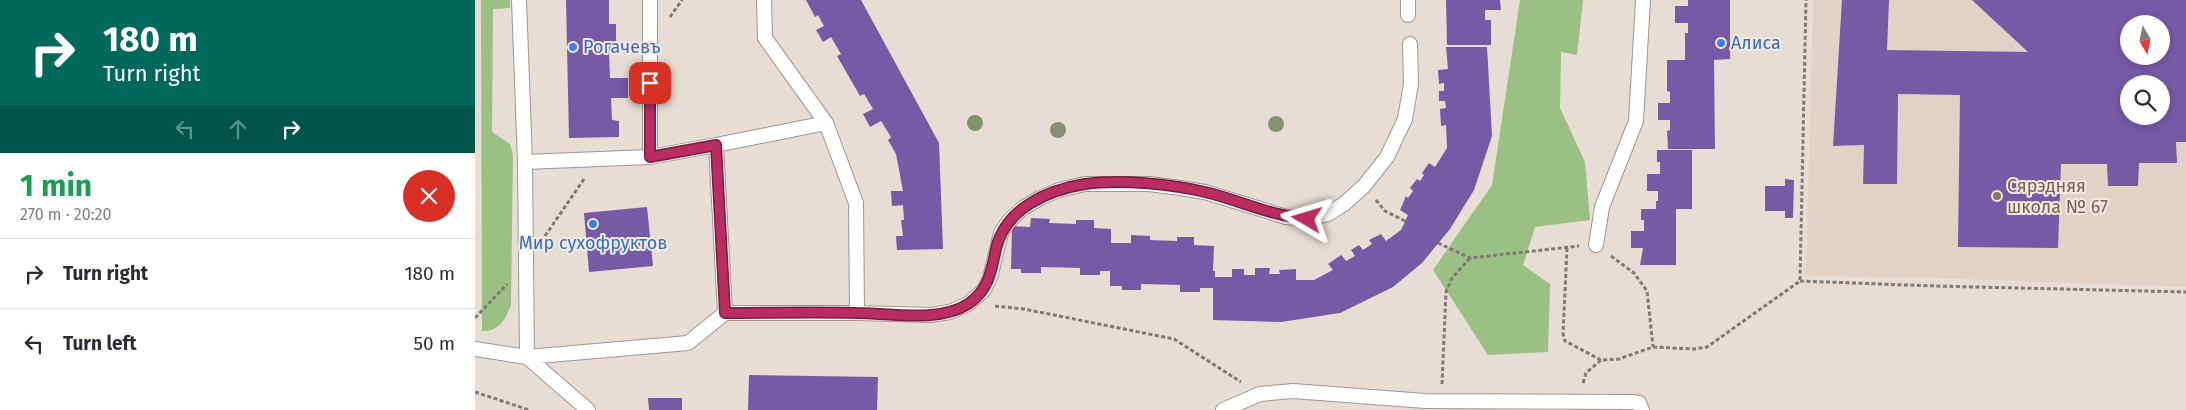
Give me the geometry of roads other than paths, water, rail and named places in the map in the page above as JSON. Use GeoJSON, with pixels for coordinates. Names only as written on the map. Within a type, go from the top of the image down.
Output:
{"type":"FeatureCollection","features":[{"type":"Feature","properties":{"kind":"lane"},"geometry":{"type":"LineString","coordinates":[[519,0],[525,162],[527,357],[588,410]]}},
{"type":"Feature","properties":{"kind":"lane"},"geometry":{"type":"LineString","coordinates":[[649,0],[650,157]]}},
{"type":"Feature","properties":{"kind":"lane"},"geometry":{"type":"LineString","coordinates":[[764,0],[765,38],[825,123],[856,203],[857,313]]}},
{"type":"Feature","properties":{"kind":"lane"},"geometry":{"type":"LineString","coordinates":[[1408,0],[1408,15]]}},
{"type":"Feature","properties":{"kind":"lane"},"geometry":{"type":"LineString","coordinates":[[1596,244],[1602,207],[1636,121],[1643,0]]}},
{"type":"Feature","properties":{"kind":"lane"},"geometry":{"type":"LineString","coordinates":[[475,349],[527,357],[688,343],[725,313],[931,315],[950,312],[968,304],[984,290],[990,278],[1001,233],[1009,221],[1023,208],[1040,198],[1059,190],[1085,184],[1156,185],[1205,192],[1287,217],[1307,219],[1327,214],[1345,204],[1364,186],[1387,157],[1405,119],[1411,84],[1410,44]]}},
{"type":"Feature","properties":{"kind":"lane"},"geometry":{"type":"LineString","coordinates":[[525,162],[650,157],[825,123]]}},
{"type":"Feature","properties":{"kind":"lane"},"geometry":{"type":"LineString","coordinates":[[716,145],[725,313]]}},
{"type":"Feature","properties":{"kind":"lane"},"geometry":{"type":"LineString","coordinates":[[1223,410],[1260,394],[1293,391],[1425,405],[1441,401],[1633,402],[1639,403],[1642,410]]}},
{"type":"Feature","properties":{"kind":"place","name":"Алиса"},"geometry":{"type":"Point","coordinates":[1721,43]}},
{"type":"Feature","properties":{"kind":"place","name":"Рогачевъ"},"geometry":{"type":"Point","coordinates":[573,47]}},
{"type":"Feature","properties":{"kind":"place","name":"Сярэдняя школа № 67"},"geometry":{"type":"Point","coordinates":[1997,196]}},
{"type":"Feature","properties":{"kind":"place","name":"Мир сухофруктов"},"geometry":{"type":"Point","coordinates":[593,224]}}]}
